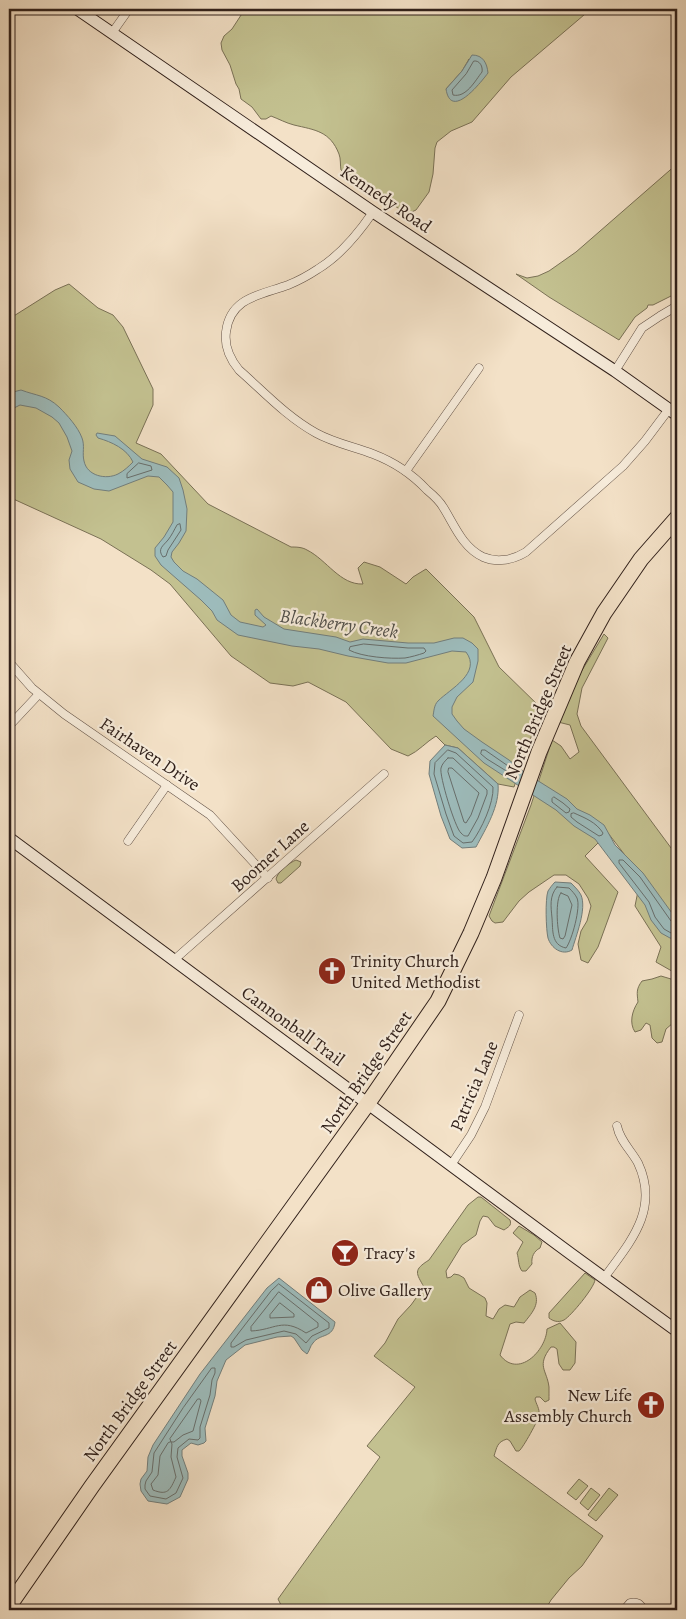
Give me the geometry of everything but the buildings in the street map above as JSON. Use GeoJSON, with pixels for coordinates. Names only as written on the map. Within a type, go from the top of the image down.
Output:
{"type":"FeatureCollection","features":[{"type":"Feature","properties":{"kind":"highway","name":"North Bridge Street"},"geometry":{"type":"LineString","coordinates":[[9,1606],[92,1486],[368,1103],[438,1001],[475,924],[494,878],[539,752],[577,662],[604,613],[641,560],[677,518]]}},
{"type":"Feature","properties":{"kind":"main road","name":"Kennedy Road"},"geometry":{"type":"LineString","coordinates":[[77,9],[373,212],[615,371],[673,412]]}},
{"type":"Feature","properties":{"kind":"main road","name":"Cannonball Trail"},"geometry":{"type":"LineString","coordinates":[[9,838],[677,1331]]}},
{"type":"Feature","properties":{"kind":"street"},"geometry":{"type":"LineString","coordinates":[[112,32],[129,9]]}},
{"type":"Feature","properties":{"kind":"street"},"geometry":{"type":"LineString","coordinates":[[373,212],[350,242],[327,263],[304,278],[251,297],[238,306],[227,325],[227,352],[239,370],[286,413],[316,434],[373,454],[406,471],[439,502],[459,534],[476,553],[488,559],[502,560],[511,559],[526,552],[623,466],[673,412]]}},
{"type":"Feature","properties":{"kind":"street"},"geometry":{"type":"LineString","coordinates":[[615,371],[642,328],[677,306]]}},
{"type":"Feature","properties":{"kind":"street"},"geometry":{"type":"LineString","coordinates":[[406,471],[479,368]]}},
{"type":"Feature","properties":{"kind":"street","name":"Fairhaven Drive"},"geometry":{"type":"LineString","coordinates":[[9,662],[39,694],[70,719],[211,816],[268,878]]}},
{"type":"Feature","properties":{"kind":"street"},"geometry":{"type":"LineString","coordinates":[[9,726],[39,694]]}},
{"type":"Feature","properties":{"kind":"street","name":"Boomer Lane"},"geometry":{"type":"LineString","coordinates":[[174,960],[384,774]]}},
{"type":"Feature","properties":{"kind":"street"},"geometry":{"type":"LineString","coordinates":[[128,841],[167,785]]}},
{"type":"Feature","properties":{"kind":"street","name":"Patricia Lane"},"geometry":{"type":"LineString","coordinates":[[451,1165],[471,1135],[485,1107],[519,1015]]}},
{"type":"Feature","properties":{"kind":"street"},"geometry":{"type":"LineString","coordinates":[[604,1278],[641,1223],[645,1203],[643,1176],[637,1162],[623,1142],[617,1126]]}},
{"type":"Feature","properties":{"kind":"street"},"geometry":{"type":"LineString","coordinates":[[624,1610],[630,1602],[636,1602],[644,1610]]}},
{"type":"Feature","properties":{"kind":"shaded area"},"geometry":{"type":"Polygon","coordinates":[[[245,9],[262,9],[271,13],[275,9],[324,9],[337,12],[346,9],[591,9],[511,77],[472,122],[451,131],[437,142],[429,192],[416,210],[407,214],[341,170],[339,154],[331,140],[326,136],[315,130],[291,124],[271,116],[261,119],[252,107],[241,99],[221,43],[224,36],[232,29],[245,9]],[[469,59],[462,71],[446,89],[456,101],[469,59]]]}},
{"type":"Feature","properties":{"kind":"shaded area"},"geometry":{"type":"Polygon","coordinates":[[[677,164],[677,293],[653,305],[648,305],[647,308],[635,317],[619,340],[549,297],[516,274],[527,278],[549,271],[576,252],[677,164]]]}},
{"type":"Feature","properties":{"kind":"shaded area"},"geometry":{"type":"Polygon","coordinates":[[[69,284],[98,308],[113,315],[123,327],[153,389],[153,405],[136,443],[161,454],[208,504],[291,547],[307,550],[347,581],[363,584],[358,568],[364,562],[380,567],[406,584],[426,569],[474,617],[499,667],[541,708],[514,787],[498,784],[458,748],[445,745],[436,736],[408,756],[391,749],[346,702],[308,682],[293,686],[270,683],[231,656],[170,584],[151,570],[101,539],[9,497],[9,319],[55,290],[69,284]]]}},
{"type":"Feature","properties":{"kind":"shaded area"},"geometry":{"type":"Polygon","coordinates":[[[604,634],[608,638],[582,688],[577,714],[581,726],[677,856],[677,974],[656,962],[661,947],[635,906],[641,876],[608,833],[585,856],[618,892],[598,947],[588,963],[581,960],[578,944],[591,906],[579,884],[566,875],[554,875],[529,892],[519,901],[503,922],[495,923],[489,916],[531,805],[552,740],[561,746],[570,759],[579,752],[570,725],[558,722],[581,672],[604,634]]]}},
{"type":"Feature","properties":{"kind":"shaded area"},"geometry":{"type":"Polygon","coordinates":[[[296,860],[301,862],[300,866],[281,883],[278,883],[276,879],[279,873],[296,860]]]}},
{"type":"Feature","properties":{"kind":"shaded area"},"geometry":{"type":"Polygon","coordinates":[[[661,976],[671,979],[677,986],[677,1010],[674,1014],[673,1023],[666,1029],[662,1042],[657,1043],[652,1038],[650,1025],[646,1023],[641,1030],[635,1032],[632,1021],[634,1009],[638,1002],[637,991],[640,984],[642,981],[661,976]]]}},
{"type":"Feature","properties":{"kind":"shaded area"},"geometry":{"type":"Polygon","coordinates":[[[478,1197],[481,1197],[510,1220],[510,1225],[504,1230],[495,1226],[488,1217],[483,1216],[476,1235],[462,1245],[446,1271],[447,1278],[454,1274],[464,1278],[469,1288],[485,1298],[487,1303],[486,1316],[493,1319],[499,1309],[505,1305],[514,1307],[520,1297],[530,1290],[535,1293],[536,1305],[524,1323],[516,1322],[510,1324],[500,1355],[507,1362],[523,1363],[530,1359],[542,1346],[547,1329],[560,1323],[576,1342],[575,1363],[570,1370],[563,1370],[559,1364],[557,1349],[551,1347],[547,1353],[543,1364],[549,1387],[549,1400],[545,1402],[540,1397],[536,1397],[539,1415],[521,1449],[516,1451],[507,1439],[499,1443],[494,1456],[603,1536],[582,1566],[569,1578],[545,1610],[281,1610],[282,1607],[278,1599],[380,1457],[367,1446],[415,1387],[374,1356],[385,1343],[398,1319],[424,1287],[418,1275],[418,1269],[429,1260],[468,1205],[478,1197]]]}},
{"type":"Feature","properties":{"kind":"shaded area"},"geometry":{"type":"Polygon","coordinates":[[[519,1226],[542,1242],[540,1248],[533,1254],[532,1264],[526,1271],[522,1271],[519,1265],[517,1253],[523,1242],[513,1233],[519,1226]]]}},
{"type":"Feature","properties":{"kind":"shaded area"},"geometry":{"type":"Polygon","coordinates":[[[585,1273],[595,1280],[582,1302],[564,1320],[556,1321],[549,1318],[549,1313],[585,1273]]]}},
{"type":"Feature","properties":{"kind":"shaded area"},"geometry":{"type":"Polygon","coordinates":[[[579,1479],[588,1486],[576,1500],[567,1493],[579,1479]]]}},
{"type":"Feature","properties":{"kind":"shaded area"},"geometry":{"type":"Polygon","coordinates":[[[591,1488],[600,1495],[588,1510],[580,1503],[591,1488]]]}},
{"type":"Feature","properties":{"kind":"shaded area"},"geometry":{"type":"Polygon","coordinates":[[[609,1488],[618,1495],[596,1521],[588,1515],[609,1488]]]}},
{"type":"Feature","properties":{"kind":"water"},"geometry":{"type":"Polygon","coordinates":[[[472,55],[479,56],[484,60],[488,73],[466,96],[454,101],[449,98],[446,89],[462,71],[472,55]]]}},
{"type":"Feature","properties":{"kind":"water"},"geometry":{"type":"Polygon","coordinates":[[[21,390],[50,400],[69,417],[82,438],[86,466],[93,473],[108,477],[113,476],[133,462],[127,453],[109,442],[98,438],[97,433],[115,436],[142,459],[167,467],[179,478],[187,509],[186,531],[172,552],[171,557],[183,571],[197,579],[223,600],[231,615],[240,622],[263,627],[266,625],[255,615],[255,610],[257,609],[264,617],[284,629],[336,637],[350,642],[363,639],[434,643],[454,638],[463,638],[472,643],[478,649],[478,661],[473,682],[457,697],[452,707],[452,714],[464,729],[524,772],[567,799],[577,809],[604,825],[615,845],[643,873],[677,920],[677,939],[670,938],[661,933],[651,920],[645,905],[595,839],[574,826],[556,810],[484,763],[433,716],[437,703],[463,680],[467,674],[470,660],[466,652],[452,651],[406,663],[388,663],[238,635],[217,620],[212,611],[161,565],[155,556],[155,548],[173,522],[173,492],[167,485],[159,477],[148,476],[109,491],[94,489],[78,482],[70,469],[69,460],[72,451],[59,423],[36,408],[20,405],[12,409],[9,415],[9,393],[21,390]]]}},
{"type":"Feature","properties":{"kind":"water"},"geometry":{"type":"Polygon","coordinates":[[[445,745],[458,748],[498,784],[495,809],[476,847],[462,848],[450,839],[441,816],[429,774],[430,761],[445,745]]]}},
{"type":"Feature","properties":{"kind":"water"},"geometry":{"type":"Polygon","coordinates":[[[555,882],[571,883],[577,889],[582,901],[583,908],[578,930],[572,950],[568,952],[557,950],[548,938],[547,895],[555,882]]]}},
{"type":"Feature","properties":{"kind":"water"},"geometry":{"type":"Polygon","coordinates":[[[279,1278],[335,1322],[332,1331],[316,1340],[307,1354],[291,1336],[277,1337],[245,1345],[226,1360],[217,1381],[215,1396],[205,1428],[206,1441],[198,1445],[191,1443],[182,1450],[188,1479],[180,1497],[167,1504],[148,1501],[141,1491],[140,1484],[147,1471],[148,1457],[153,1445],[200,1374],[267,1288],[279,1278]]]}},
{"type":"Feature","properties":{"kind":"place","name":"Trinity Church United Methodist"},"geometry":{"type":"Point","coordinates":[332,971]}},
{"type":"Feature","properties":{"kind":"place","name":"Tracy's"},"geometry":{"type":"Point","coordinates":[345,1253]}},
{"type":"Feature","properties":{"kind":"place","name":"Olive Gallery"},"geometry":{"type":"Point","coordinates":[319,1290]}},
{"type":"Feature","properties":{"kind":"place","name":"New Life Assembly Church"},"geometry":{"type":"Point","coordinates":[651,1405]}},
{"type":"Feature","properties":{"kind":"water label","name":"Blackberry Creek"},"geometry":{"type":"Point","coordinates":[339,624]}}]}
